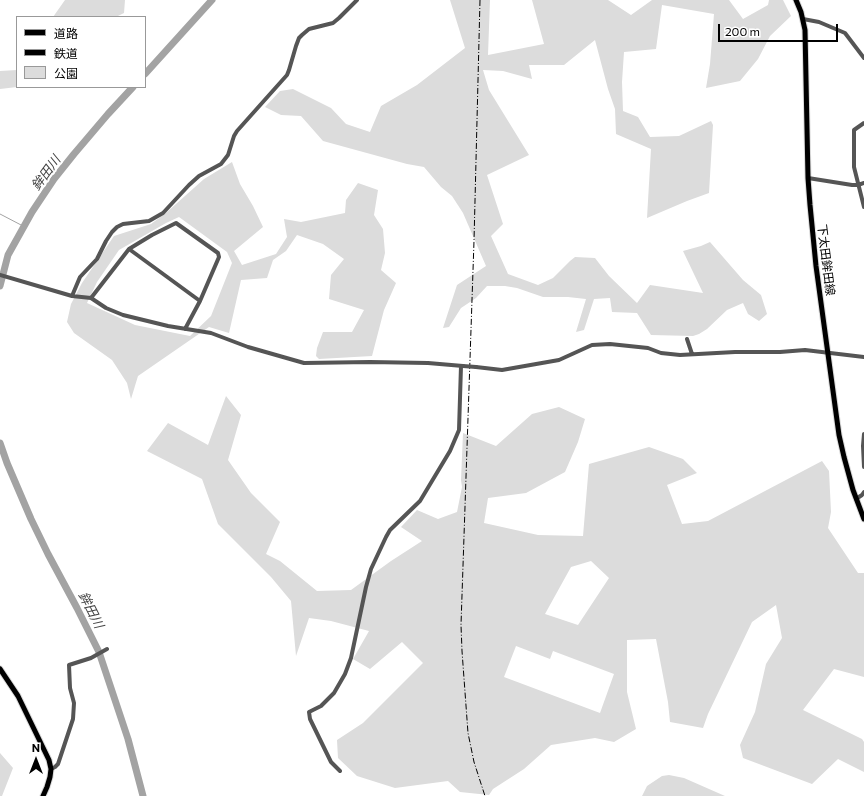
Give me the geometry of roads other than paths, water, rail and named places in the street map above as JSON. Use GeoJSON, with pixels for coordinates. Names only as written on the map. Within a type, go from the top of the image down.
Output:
{"type":"FeatureCollection","features":[{"type":"Feature","properties":{"kind":"main road","name":"下太田鉾田線"},"geometry":{"type":"LineString","coordinates":[[796,0],[803,19],[805,30],[808,178],[813,240],[839,435],[856,499],[864,519]]}},
{"type":"Feature","properties":{"kind":"main road"},"geometry":{"type":"LineString","coordinates":[[0,669],[18,696],[50,764],[51,769],[49,782],[43,796]]}},
{"type":"Feature","properties":{"kind":"street"},"geometry":{"type":"LineString","coordinates":[[72,296],[80,277],[96,259],[106,241],[117,227],[123,224],[149,221],[162,213],[189,185],[200,176],[221,164],[228,155],[237,131],[287,75],[290,70],[298,38],[309,29],[333,23],[357,0]]}},
{"type":"Feature","properties":{"kind":"street"},"geometry":{"type":"LineString","coordinates":[[803,19],[818,22],[845,33],[864,58]]}},
{"type":"Feature","properties":{"kind":"street"},"geometry":{"type":"LineString","coordinates":[[864,123],[854,130],[854,167],[864,207]]}},
{"type":"Feature","properties":{"kind":"street"},"geometry":{"type":"LineString","coordinates":[[808,178],[852,185],[864,183]]}},
{"type":"Feature","properties":{"kind":"street"},"geometry":{"type":"LineString","coordinates":[[91,298],[129,249],[176,223],[218,253],[219,257],[200,301],[185,329]]}},
{"type":"Feature","properties":{"kind":"street"},"geometry":{"type":"LineString","coordinates":[[129,249],[200,301]]}},
{"type":"Feature","properties":{"kind":"street"},"geometry":{"type":"LineString","coordinates":[[0,275],[72,296],[91,298],[106,308],[123,316],[211,333],[248,347],[304,363],[370,362],[428,364],[502,370],[559,360],[592,345],[610,344],[648,348],[661,353],[680,355],[805,350],[828,354],[864,357]]}},
{"type":"Feature","properties":{"kind":"street"},"geometry":{"type":"LineString","coordinates":[[687,339],[692,354]]}},
{"type":"Feature","properties":{"kind":"street"},"geometry":{"type":"LineString","coordinates":[[340,771],[331,762],[310,719],[309,712],[321,706],[328,700],[345,674],[351,658],[371,569],[386,537],[390,530],[420,501],[450,451],[459,430],[462,366]]}},
{"type":"Feature","properties":{"kind":"street"},"geometry":{"type":"LineString","coordinates":[[864,435],[864,467]]}},
{"type":"Feature","properties":{"kind":"street"},"geometry":{"type":"LineString","coordinates":[[856,499],[864,492]]}},
{"type":"Feature","properties":{"kind":"street"},"geometry":{"type":"LineString","coordinates":[[51,769],[58,764],[73,718],[74,703],[70,688],[69,665],[91,658],[107,649]]}},
{"type":"Feature","properties":{"kind":"waterway","name":"鉾田川"},"geometry":{"type":"LineString","coordinates":[[146,73],[212,0]]}},
{"type":"Feature","properties":{"kind":"waterway","name":"鉾田川"},"geometry":{"type":"LineString","coordinates":[[0,286],[8,255],[32,212],[54,179],[108,114],[132,88]]}},
{"type":"Feature","properties":{"kind":"waterway"},"geometry":{"type":"LineString","coordinates":[[0,214],[23,226]]}},
{"type":"Feature","properties":{"kind":"waterway","name":"鉾田川"},"geometry":{"type":"LineString","coordinates":[[0,443],[31,519],[99,652],[128,739],[143,796]]}},
{"type":"Feature","properties":{"kind":"railway"},"geometry":{"type":"LineString","coordinates":[[480,0],[474,241],[461,625],[468,733],[474,762],[485,796]]}}]}
